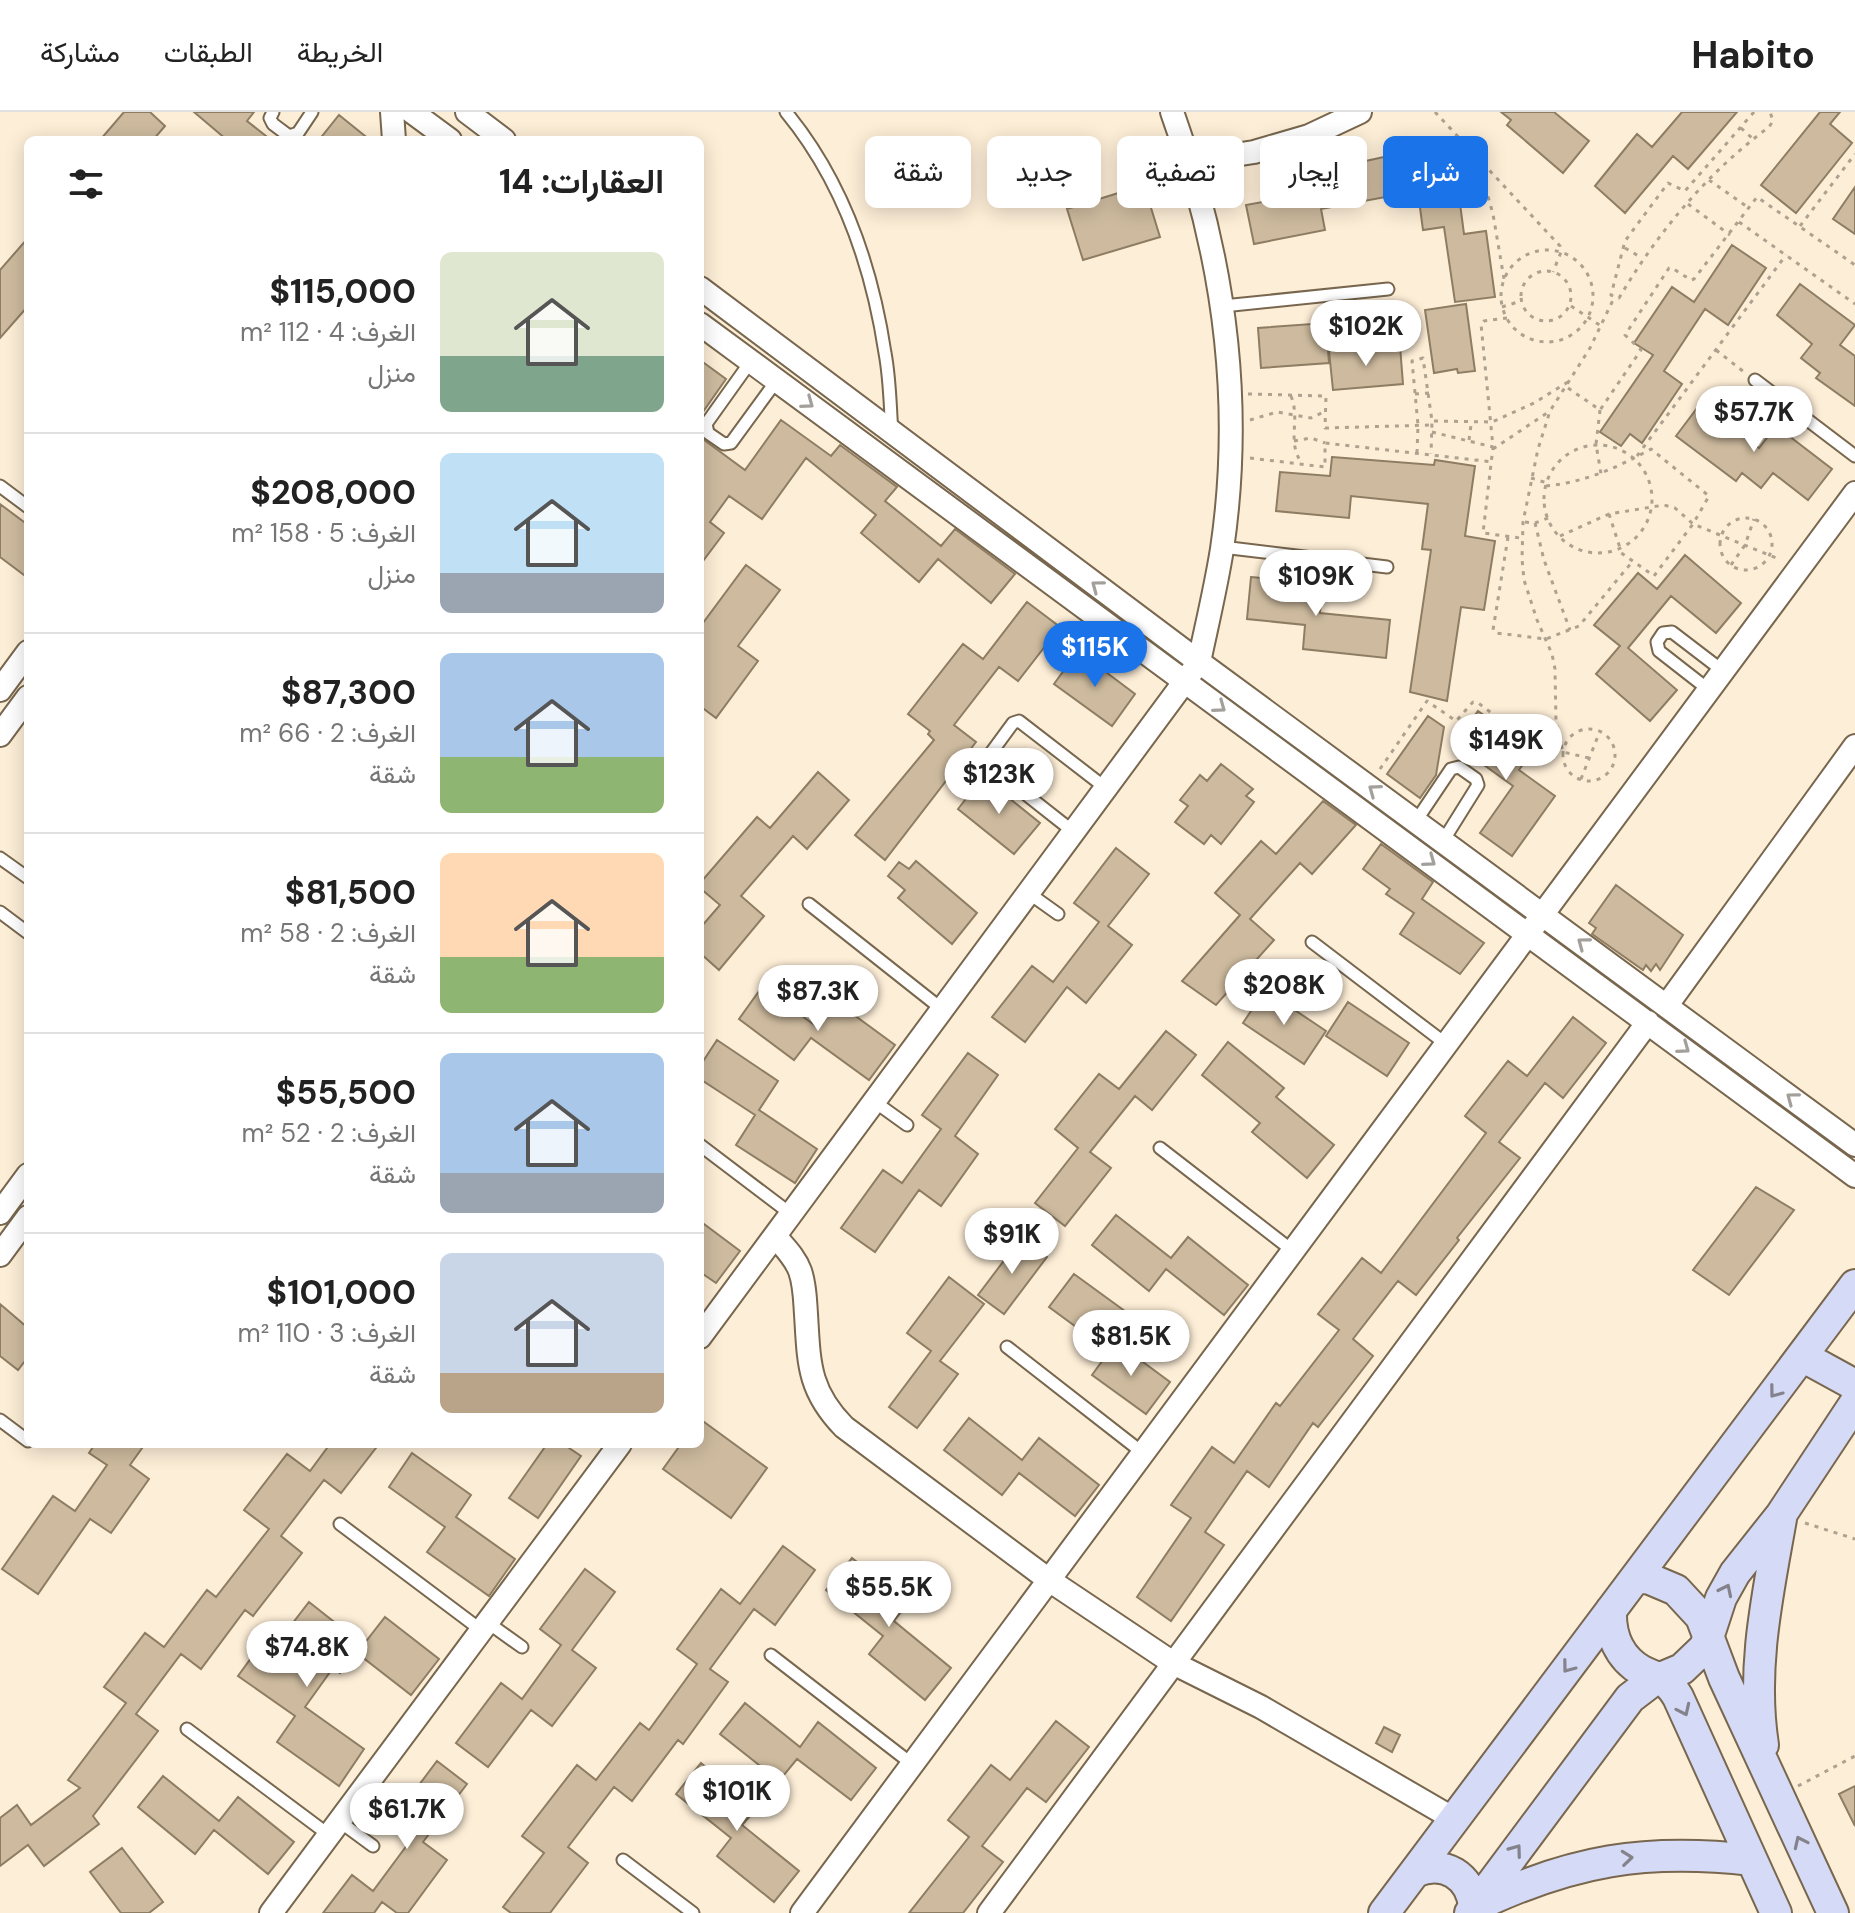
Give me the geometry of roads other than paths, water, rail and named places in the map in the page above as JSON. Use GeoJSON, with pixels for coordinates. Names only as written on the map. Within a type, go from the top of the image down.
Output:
{"type":"FeatureCollection","features":[{"type":"Feature","properties":{"kind":"street"},"geometry":{"type":"LineString","coordinates":[[392,112],[394,136]]}},
{"type":"Feature","properties":{"kind":"street"},"geometry":{"type":"LineString","coordinates":[[412,112],[445,136]]}},
{"type":"Feature","properties":{"kind":"street"},"geometry":{"type":"LineString","coordinates":[[467,112],[499,136]]}},
{"type":"Feature","properties":{"kind":"street"},"geometry":{"type":"LineString","coordinates":[[1172,112],[1181,136]]}},
{"type":"Feature","properties":{"kind":"street"},"geometry":{"type":"LineString","coordinates":[[1244,152],[1309,136],[1360,112]]}},
{"type":"Feature","properties":{"kind":"street"},"geometry":{"type":"LineString","coordinates":[[704,1332],[1199,662],[1222,547],[1230,456],[1230,393],[1223,306],[1203,208]]}},
{"type":"Feature","properties":{"kind":"street"},"geometry":{"type":"LineString","coordinates":[[704,291],[1199,662],[1855,1145]]}},
{"type":"Feature","properties":{"kind":"street"},"geometry":{"type":"LineString","coordinates":[[705,332],[777,380],[1855,1176]]}},
{"type":"Feature","properties":{"kind":"street"},"geometry":{"type":"LineString","coordinates":[[802,1913],[1855,493]]}},
{"type":"Feature","properties":{"kind":"street"},"geometry":{"type":"LineString","coordinates":[[0,690],[24,657]]}},
{"type":"Feature","properties":{"kind":"street"},"geometry":{"type":"LineString","coordinates":[[0,735],[24,702]]}},
{"type":"Feature","properties":{"kind":"street"},"geometry":{"type":"LineString","coordinates":[[1667,1005],[1855,746]]}},
{"type":"Feature","properties":{"kind":"street"},"geometry":{"type":"LineString","coordinates":[[989,1913],[1648,1022]]}},
{"type":"Feature","properties":{"kind":"street"},"geometry":{"type":"LineString","coordinates":[[0,1213],[24,1180]]}},
{"type":"Feature","properties":{"kind":"street"},"geometry":{"type":"LineString","coordinates":[[0,1255],[24,1222]]}},
{"type":"Feature","properties":{"kind":"street"},"geometry":{"type":"LineString","coordinates":[[775,1236],[799,1268],[804,1294],[809,1372],[828,1411],[844,1427],[1049,1580],[1173,1663],[1261,1707],[1454,1819]]}},
{"type":"Feature","properties":{"kind":"street"},"geometry":{"type":"LineString","coordinates":[[1384,1913],[1855,1285]]}},
{"type":"Feature","properties":{"kind":"street"},"geometry":{"type":"LineString","coordinates":[[1802,1356],[1855,1385]]}},
{"type":"Feature","properties":{"kind":"street"},"geometry":{"type":"LineString","coordinates":[[1472,1910],[1620,1709],[1641,1688],[1690,1663],[1710,1638],[1721,1598],[1735,1573],[1781,1515],[1855,1403]]}},
{"type":"Feature","properties":{"kind":"street"},"geometry":{"type":"LineString","coordinates":[[271,1913],[617,1448]]}},
{"type":"Feature","properties":{"kind":"street"},"geometry":{"type":"LineString","coordinates":[[1773,1783],[1759,1706],[1761,1642],[1781,1515]]}},
{"type":"Feature","properties":{"kind":"street"},"geometry":{"type":"LineString","coordinates":[[1636,1577],[1663,1584],[1687,1599],[1701,1617],[1724,1678],[1833,1913]]}},
{"type":"Feature","properties":{"kind":"street"},"geometry":{"type":"LineString","coordinates":[[1611,1610],[1613,1634],[1624,1656],[1641,1670],[1661,1677],[1678,1697],[1776,1913]]}},
{"type":"Feature","properties":{"kind":"street"},"geometry":{"type":"LineString","coordinates":[[1472,1910],[1517,1887],[1562,1870],[1609,1860],[1657,1855],[1705,1855],[1752,1860]]}},
{"type":"Feature","properties":{"kind":"street"},"geometry":{"type":"LineString","coordinates":[[1415,1872],[1423,1868],[1441,1868],[1458,1875],[1470,1889],[1472,1910]]}},
{"type":"Feature","properties":{"kind":"lane"},"geometry":{"type":"LineString","coordinates":[[273,112],[270,118],[273,124],[289,136],[298,133],[312,112]]}},
{"type":"Feature","properties":{"kind":"lane"},"geometry":{"type":"LineString","coordinates":[[786,112],[800,128],[841,199],[870,275],[886,355],[892,433]]}},
{"type":"Feature","properties":{"kind":"lane"},"geometry":{"type":"LineString","coordinates":[[1223,306],[1388,289]]}},
{"type":"Feature","properties":{"kind":"lane"},"geometry":{"type":"LineString","coordinates":[[751,361],[706,424],[708,433],[724,444],[731,443],[777,380]]}},
{"type":"Feature","properties":{"kind":"lane"},"geometry":{"type":"LineString","coordinates":[[1755,380],[1855,456]]}},
{"type":"Feature","properties":{"kind":"lane"},"geometry":{"type":"LineString","coordinates":[[0,486],[24,504]]}},
{"type":"Feature","properties":{"kind":"lane"},"geometry":{"type":"LineString","coordinates":[[1222,547],[1387,567]]}},
{"type":"Feature","properties":{"kind":"lane"},"geometry":{"type":"LineString","coordinates":[[1709,690],[1659,651],[1657,642],[1663,633],[1672,632],[1723,671]]}},
{"type":"Feature","properties":{"kind":"lane"},"geometry":{"type":"LineString","coordinates":[[1075,833],[990,766],[988,757],[1013,723],[1019,721],[1107,789]]}},
{"type":"Feature","properties":{"kind":"lane"},"geometry":{"type":"LineString","coordinates":[[1416,821],[1451,769],[1459,767],[1476,779],[1478,785],[1443,841]]}},
{"type":"Feature","properties":{"kind":"lane"},"geometry":{"type":"LineString","coordinates":[[0,858],[24,875]]}},
{"type":"Feature","properties":{"kind":"lane"},"geometry":{"type":"LineString","coordinates":[[1030,894],[1058,914]]}},
{"type":"Feature","properties":{"kind":"lane"},"geometry":{"type":"LineString","coordinates":[[809,904],[943,1010]]}},
{"type":"Feature","properties":{"kind":"lane"},"geometry":{"type":"LineString","coordinates":[[0,912],[24,930]]}},
{"type":"Feature","properties":{"kind":"lane"},"geometry":{"type":"LineString","coordinates":[[1312,942],[1446,1044]]}},
{"type":"Feature","properties":{"kind":"lane"},"geometry":{"type":"LineString","coordinates":[[875,1102],[907,1125]]}},
{"type":"Feature","properties":{"kind":"lane"},"geometry":{"type":"LineString","coordinates":[[704,1148],[791,1214]]}},
{"type":"Feature","properties":{"kind":"lane"},"geometry":{"type":"LineString","coordinates":[[1160,1148],[1293,1251]]}},
{"type":"Feature","properties":{"kind":"lane"},"geometry":{"type":"LineString","coordinates":[[1007,1347],[1143,1453]]}},
{"type":"Feature","properties":{"kind":"lane"},"geometry":{"type":"LineString","coordinates":[[0,1420],[24,1438]]}},
{"type":"Feature","properties":{"kind":"lane"},"geometry":{"type":"LineString","coordinates":[[340,1524],[484,1626],[522,1647]]}},
{"type":"Feature","properties":{"kind":"lane"},"geometry":{"type":"LineString","coordinates":[[771,1655],[912,1764]]}},
{"type":"Feature","properties":{"kind":"lane"},"geometry":{"type":"LineString","coordinates":[[187,1729],[334,1828],[373,1846]]}},
{"type":"Feature","properties":{"kind":"lane"},"geometry":{"type":"LineString","coordinates":[[623,1860],[693,1913]]}}]}
